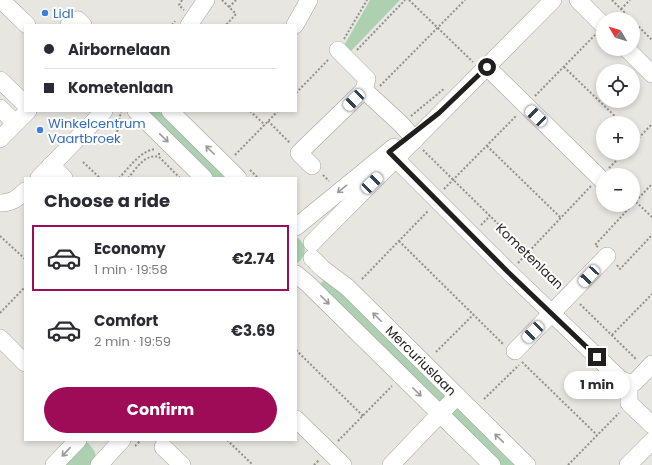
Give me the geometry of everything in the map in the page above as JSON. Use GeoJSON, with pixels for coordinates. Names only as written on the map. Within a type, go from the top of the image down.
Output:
{"type":"FeatureCollection","features":[{"type":"Feature","properties":{"kind":"street"},"geometry":{"type":"LineString","coordinates":[[1,0],[26,24]]}},
{"type":"Feature","properties":{"kind":"street"},"geometry":{"type":"LineString","coordinates":[[190,24],[206,0]]}},
{"type":"Feature","properties":{"kind":"street"},"geometry":{"type":"LineString","coordinates":[[296,24],[309,0]]}},
{"type":"Feature","properties":{"kind":"street"},"geometry":{"type":"LineString","coordinates":[[297,227],[392,155],[439,113],[480,64],[553,0]]}},
{"type":"Feature","properties":{"kind":"street"},"geometry":{"type":"LineString","coordinates":[[578,0],[596,18]]}},
{"type":"Feature","properties":{"kind":"street"},"geometry":{"type":"LineString","coordinates":[[71,24],[78,20],[82,24]]}},
{"type":"Feature","properties":{"kind":"street"},"geometry":{"type":"LineString","coordinates":[[343,55],[367,79],[368,93],[401,124],[412,137]]}},
{"type":"Feature","properties":{"kind":"street"},"geometry":{"type":"LineString","coordinates":[[634,56],[652,74]]}},
{"type":"Feature","properties":{"kind":"street"},"geometry":{"type":"LineString","coordinates":[[480,64],[596,175]]}},
{"type":"Feature","properties":{"kind":"street"},"geometry":{"type":"LineString","coordinates":[[0,80],[24,103]]}},
{"type":"Feature","properties":{"kind":"street"},"geometry":{"type":"LineString","coordinates":[[312,166],[300,154],[300,152],[368,93]]}},
{"type":"Feature","properties":{"kind":"street"},"geometry":{"type":"LineString","coordinates":[[0,108],[15,123]]}},
{"type":"Feature","properties":{"kind":"street"},"geometry":{"type":"LineString","coordinates":[[0,139],[27,112]]}},
{"type":"Feature","properties":{"kind":"street"},"geometry":{"type":"LineString","coordinates":[[40,177],[103,112]]}},
{"type":"Feature","properties":{"kind":"street"},"geometry":{"type":"LineString","coordinates":[[137,112],[203,177]]}},
{"type":"Feature","properties":{"kind":"street"},"geometry":{"type":"LineString","coordinates":[[171,112],[237,177]]}},
{"type":"Feature","properties":{"kind":"street"},"geometry":{"type":"LineString","coordinates":[[297,272],[306,268],[312,250],[392,155]]}},
{"type":"Feature","properties":{"kind":"street","name":"Kometenlaan"},"geometry":{"type":"LineString","coordinates":[[392,155],[551,314],[620,379],[629,383]]}},
{"type":"Feature","properties":{"kind":"street"},"geometry":{"type":"LineString","coordinates":[[51,166],[63,177]]}},
{"type":"Feature","properties":{"kind":"street"},"geometry":{"type":"LineString","coordinates":[[1,203],[14,200],[24,192]]}},
{"type":"Feature","properties":{"kind":"street","name":"Mercuriuslaan"},"geometry":{"type":"LineString","coordinates":[[297,228],[306,233],[312,250],[323,269],[346,287],[527,465]]}},
{"type":"Feature","properties":{"kind":"street"},"geometry":{"type":"LineString","coordinates":[[516,354],[551,314],[607,256]]}},
{"type":"Feature","properties":{"kind":"street","name":"Mercuriuslaan"},"geometry":{"type":"LineString","coordinates":[[297,274],[492,465]]}},
{"type":"Feature","properties":{"kind":"street"},"geometry":{"type":"LineString","coordinates":[[0,338],[24,362]]}},
{"type":"Feature","properties":{"kind":"street"},"geometry":{"type":"LineString","coordinates":[[650,367],[635,382],[629,383],[629,403],[652,425]]}},
{"type":"Feature","properties":{"kind":"street"},"geometry":{"type":"LineString","coordinates":[[391,465],[457,396]]}},
{"type":"Feature","properties":{"kind":"street"},"geometry":{"type":"LineString","coordinates":[[297,420],[343,465]]}},
{"type":"Feature","properties":{"kind":"street"},"geometry":{"type":"LineString","coordinates":[[54,465],[77,441]]}},
{"type":"Feature","properties":{"kind":"street"},"geometry":{"type":"LineString","coordinates":[[628,465],[652,441]]}},
{"type":"Feature","properties":{"kind":"street"},"geometry":{"type":"LineString","coordinates":[[99,465],[113,443]]}},
{"type":"Feature","properties":{"kind":"street"},"geometry":{"type":"LineString","coordinates":[[164,448],[182,465]]}},
{"type":"Feature","properties":{"kind":"path"},"geometry":{"type":"LineString","coordinates":[[222,0],[236,14],[227,24]]}},
{"type":"Feature","properties":{"kind":"path"},"geometry":{"type":"LineString","coordinates":[[229,7],[236,0]]}},
{"type":"Feature","properties":{"kind":"path"},"geometry":{"type":"LineString","coordinates":[[343,55],[405,0]]}},
{"type":"Feature","properties":{"kind":"path"},"geometry":{"type":"LineString","coordinates":[[409,0],[438,28],[480,64]]}},
{"type":"Feature","properties":{"kind":"path"},"geometry":{"type":"LineString","coordinates":[[368,93],[438,28],[465,0]]}},
{"type":"Feature","properties":{"kind":"path"},"geometry":{"type":"LineString","coordinates":[[612,0],[624,12]]}},
{"type":"Feature","properties":{"kind":"path"},"geometry":{"type":"LineString","coordinates":[[621,9],[630,0]]}},
{"type":"Feature","properties":{"kind":"path"},"geometry":{"type":"LineString","coordinates":[[640,28],[652,40]]}},
{"type":"Feature","properties":{"kind":"path"},"geometry":{"type":"LineString","coordinates":[[564,67],[615,116]]}},
{"type":"Feature","properties":{"kind":"path"},"geometry":{"type":"LineString","coordinates":[[117,132],[121,112]]}},
{"type":"Feature","properties":{"kind":"path"},"geometry":{"type":"LineString","coordinates":[[251,112],[264,125]]}},
{"type":"Feature","properties":{"kind":"path"},"geometry":{"type":"LineString","coordinates":[[235,155],[277,112]]}},
{"type":"Feature","properties":{"kind":"path"},"geometry":{"type":"LineString","coordinates":[[268,121],[300,152]]}},
{"type":"Feature","properties":{"kind":"path"},"geometry":{"type":"LineString","coordinates":[[640,137],[652,124]]}},
{"type":"Feature","properties":{"kind":"path","name":"Kometenlaan"},"geometry":{"type":"LineString","coordinates":[[412,137],[425,152],[570,295],[612,335],[650,367]]}},
{"type":"Feature","properties":{"kind":"path"},"geometry":{"type":"LineString","coordinates":[[486,146],[560,218]]}},
{"type":"Feature","properties":{"kind":"path"},"geometry":{"type":"LineString","coordinates":[[120,177],[143,154],[154,149],[159,150]]}},
{"type":"Feature","properties":{"kind":"path"},"geometry":{"type":"LineString","coordinates":[[129,177],[145,159],[150,156],[159,157]]}},
{"type":"Feature","properties":{"kind":"path"},"geometry":{"type":"LineString","coordinates":[[611,168],[618,160]]}},
{"type":"Feature","properties":{"kind":"path"},"geometry":{"type":"LineString","coordinates":[[83,162],[99,177]]}},
{"type":"Feature","properties":{"kind":"path"},"geometry":{"type":"LineString","coordinates":[[640,198],[652,184]]}},
{"type":"Feature","properties":{"kind":"path"},"geometry":{"type":"LineString","coordinates":[[508,272],[560,218],[596,185]]}},
{"type":"Feature","properties":{"kind":"path"},"geometry":{"type":"LineString","coordinates":[[362,279],[437,200]]}},
{"type":"Feature","properties":{"kind":"path"},"geometry":{"type":"LineString","coordinates":[[640,206],[652,217]]}},
{"type":"Feature","properties":{"kind":"path"},"geometry":{"type":"LineString","coordinates":[[625,212],[595,245],[620,269],[652,235]]}},
{"type":"Feature","properties":{"kind":"path"},"geometry":{"type":"LineString","coordinates":[[0,236],[24,258]]}},
{"type":"Feature","properties":{"kind":"path"},"geometry":{"type":"LineString","coordinates":[[399,241],[597,435]]}},
{"type":"Feature","properties":{"kind":"path"},"geometry":{"type":"LineString","coordinates":[[0,313],[24,288]]}},
{"type":"Feature","properties":{"kind":"path"},"geometry":{"type":"LineString","coordinates":[[612,335],[652,294]]}},
{"type":"Feature","properties":{"kind":"path"},"geometry":{"type":"LineString","coordinates":[[436,352],[474,314]]}},
{"type":"Feature","properties":{"kind":"path"},"geometry":{"type":"LineString","coordinates":[[297,351],[363,416]]}},
{"type":"Feature","properties":{"kind":"path"},"geometry":{"type":"LineString","coordinates":[[484,399],[516,354]]}},
{"type":"Feature","properties":{"kind":"path"},"geometry":{"type":"LineString","coordinates":[[314,465],[396,383]]}},
{"type":"Feature","properties":{"kind":"path"},"geometry":{"type":"LineString","coordinates":[[568,465],[629,403]]}},
{"type":"Feature","properties":{"kind":"path"},"geometry":{"type":"LineString","coordinates":[[229,441],[253,465]]}},
{"type":"Feature","properties":{"kind":"green space"},"geometry":{"type":"Polygon","coordinates":[[[370,0],[400,0],[348,54],[342,49],[370,0]]]}},
{"type":"Feature","properties":{"kind":"green space"},"geometry":{"type":"Polygon","coordinates":[[[147,112],[160,112],[228,177],[211,177],[147,112]]]}},
{"type":"Feature","properties":{"kind":"green space"},"geometry":{"type":"Polygon","coordinates":[[[297,238],[303,243],[305,250],[300,261],[297,263],[297,238]]]}},
{"type":"Feature","properties":{"kind":"green space"},"geometry":{"type":"Polygon","coordinates":[[[327,277],[448,395],[438,404],[317,287],[327,277]]]}},
{"type":"Feature","properties":{"kind":"green space"},"geometry":{"type":"Polygon","coordinates":[[[456,406],[523,465],[498,465],[452,421],[451,412],[456,406]]]}},
{"type":"Feature","properties":{"kind":"green space"},"geometry":{"type":"Polygon","coordinates":[[[81,443],[88,443],[95,453],[95,458],[92,465],[64,465],[81,443]]]}},
{"type":"Feature","properties":{"kind":"place","name":"Lidl"},"geometry":{"type":"Point","coordinates":[45,13]}},
{"type":"Feature","properties":{"kind":"place","name":"Winkelcentrum Vaartbroek"},"geometry":{"type":"Point","coordinates":[40,130]}},
{"type":"Feature","properties":{"kind":"route"},"geometry":{"type":"LineString","coordinates":[[487,67],[439,113],[389,152],[508,272],[597,357]]}}]}
